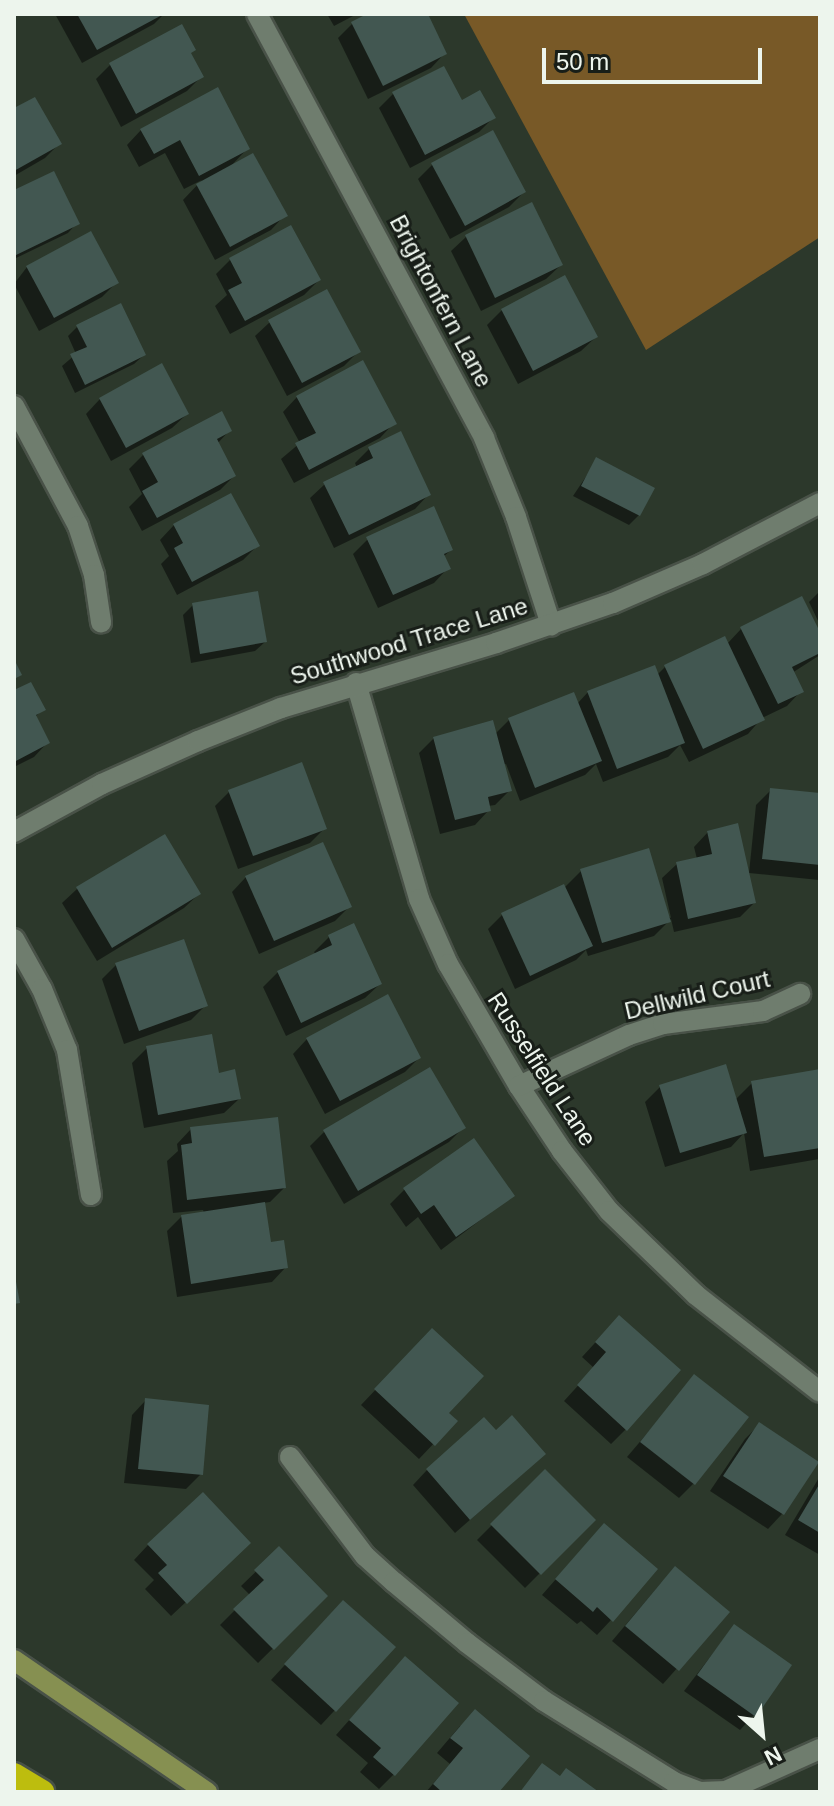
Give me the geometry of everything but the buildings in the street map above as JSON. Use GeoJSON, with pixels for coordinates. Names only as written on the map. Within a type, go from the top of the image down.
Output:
{"type":"FeatureCollection","features":[{"type":"Feature","properties":{"kind":"highway"},"geometry":{"type":"LineString","coordinates":[[14,1775],[42,1792]]}},
{"type":"Feature","properties":{"kind":"main road"},"geometry":{"type":"LineString","coordinates":[[14,1660],[207,1792]]}},
{"type":"Feature","properties":{"kind":"street","name":"Brightonfern Lane"},"geometry":{"type":"LineString","coordinates":[[257,14],[484,438],[516,517],[551,625]]}},
{"type":"Feature","properties":{"kind":"street"},"geometry":{"type":"LineString","coordinates":[[14,406],[78,526],[94,575],[101,622]]}},
{"type":"Feature","properties":{"kind":"street","name":"Southwood Trace Lane"},"geometry":{"type":"LineString","coordinates":[[14,832],[102,784],[198,741],[356,683],[551,625],[703,564],[820,503]]}},
{"type":"Feature","properties":{"kind":"street","name":"Russelfield Lane"},"geometry":{"type":"LineString","coordinates":[[356,683],[419,899],[448,964],[519,1086],[584,1181],[643,1245],[728,1322],[820,1392]]}},
{"type":"Feature","properties":{"kind":"street"},"geometry":{"type":"LineString","coordinates":[[14,939],[42,989],[67,1050],[91,1195]]}},
{"type":"Feature","properties":{"kind":"street","name":"Dellwild Court"},"geometry":{"type":"LineString","coordinates":[[519,1086],[651,1028],[697,1017],[763,1011],[800,994]]}},
{"type":"Feature","properties":{"kind":"street"},"geometry":{"type":"LineString","coordinates":[[290,1457],[365,1556],[406,1592],[544,1701],[674,1782],[700,1792],[726,1791],[820,1749]]}},
{"type":"Feature","properties":{"kind":"shaded area"},"geometry":{"type":"Polygon","coordinates":[[[464,14],[820,14],[820,237],[646,350],[464,14]]]}}]}
